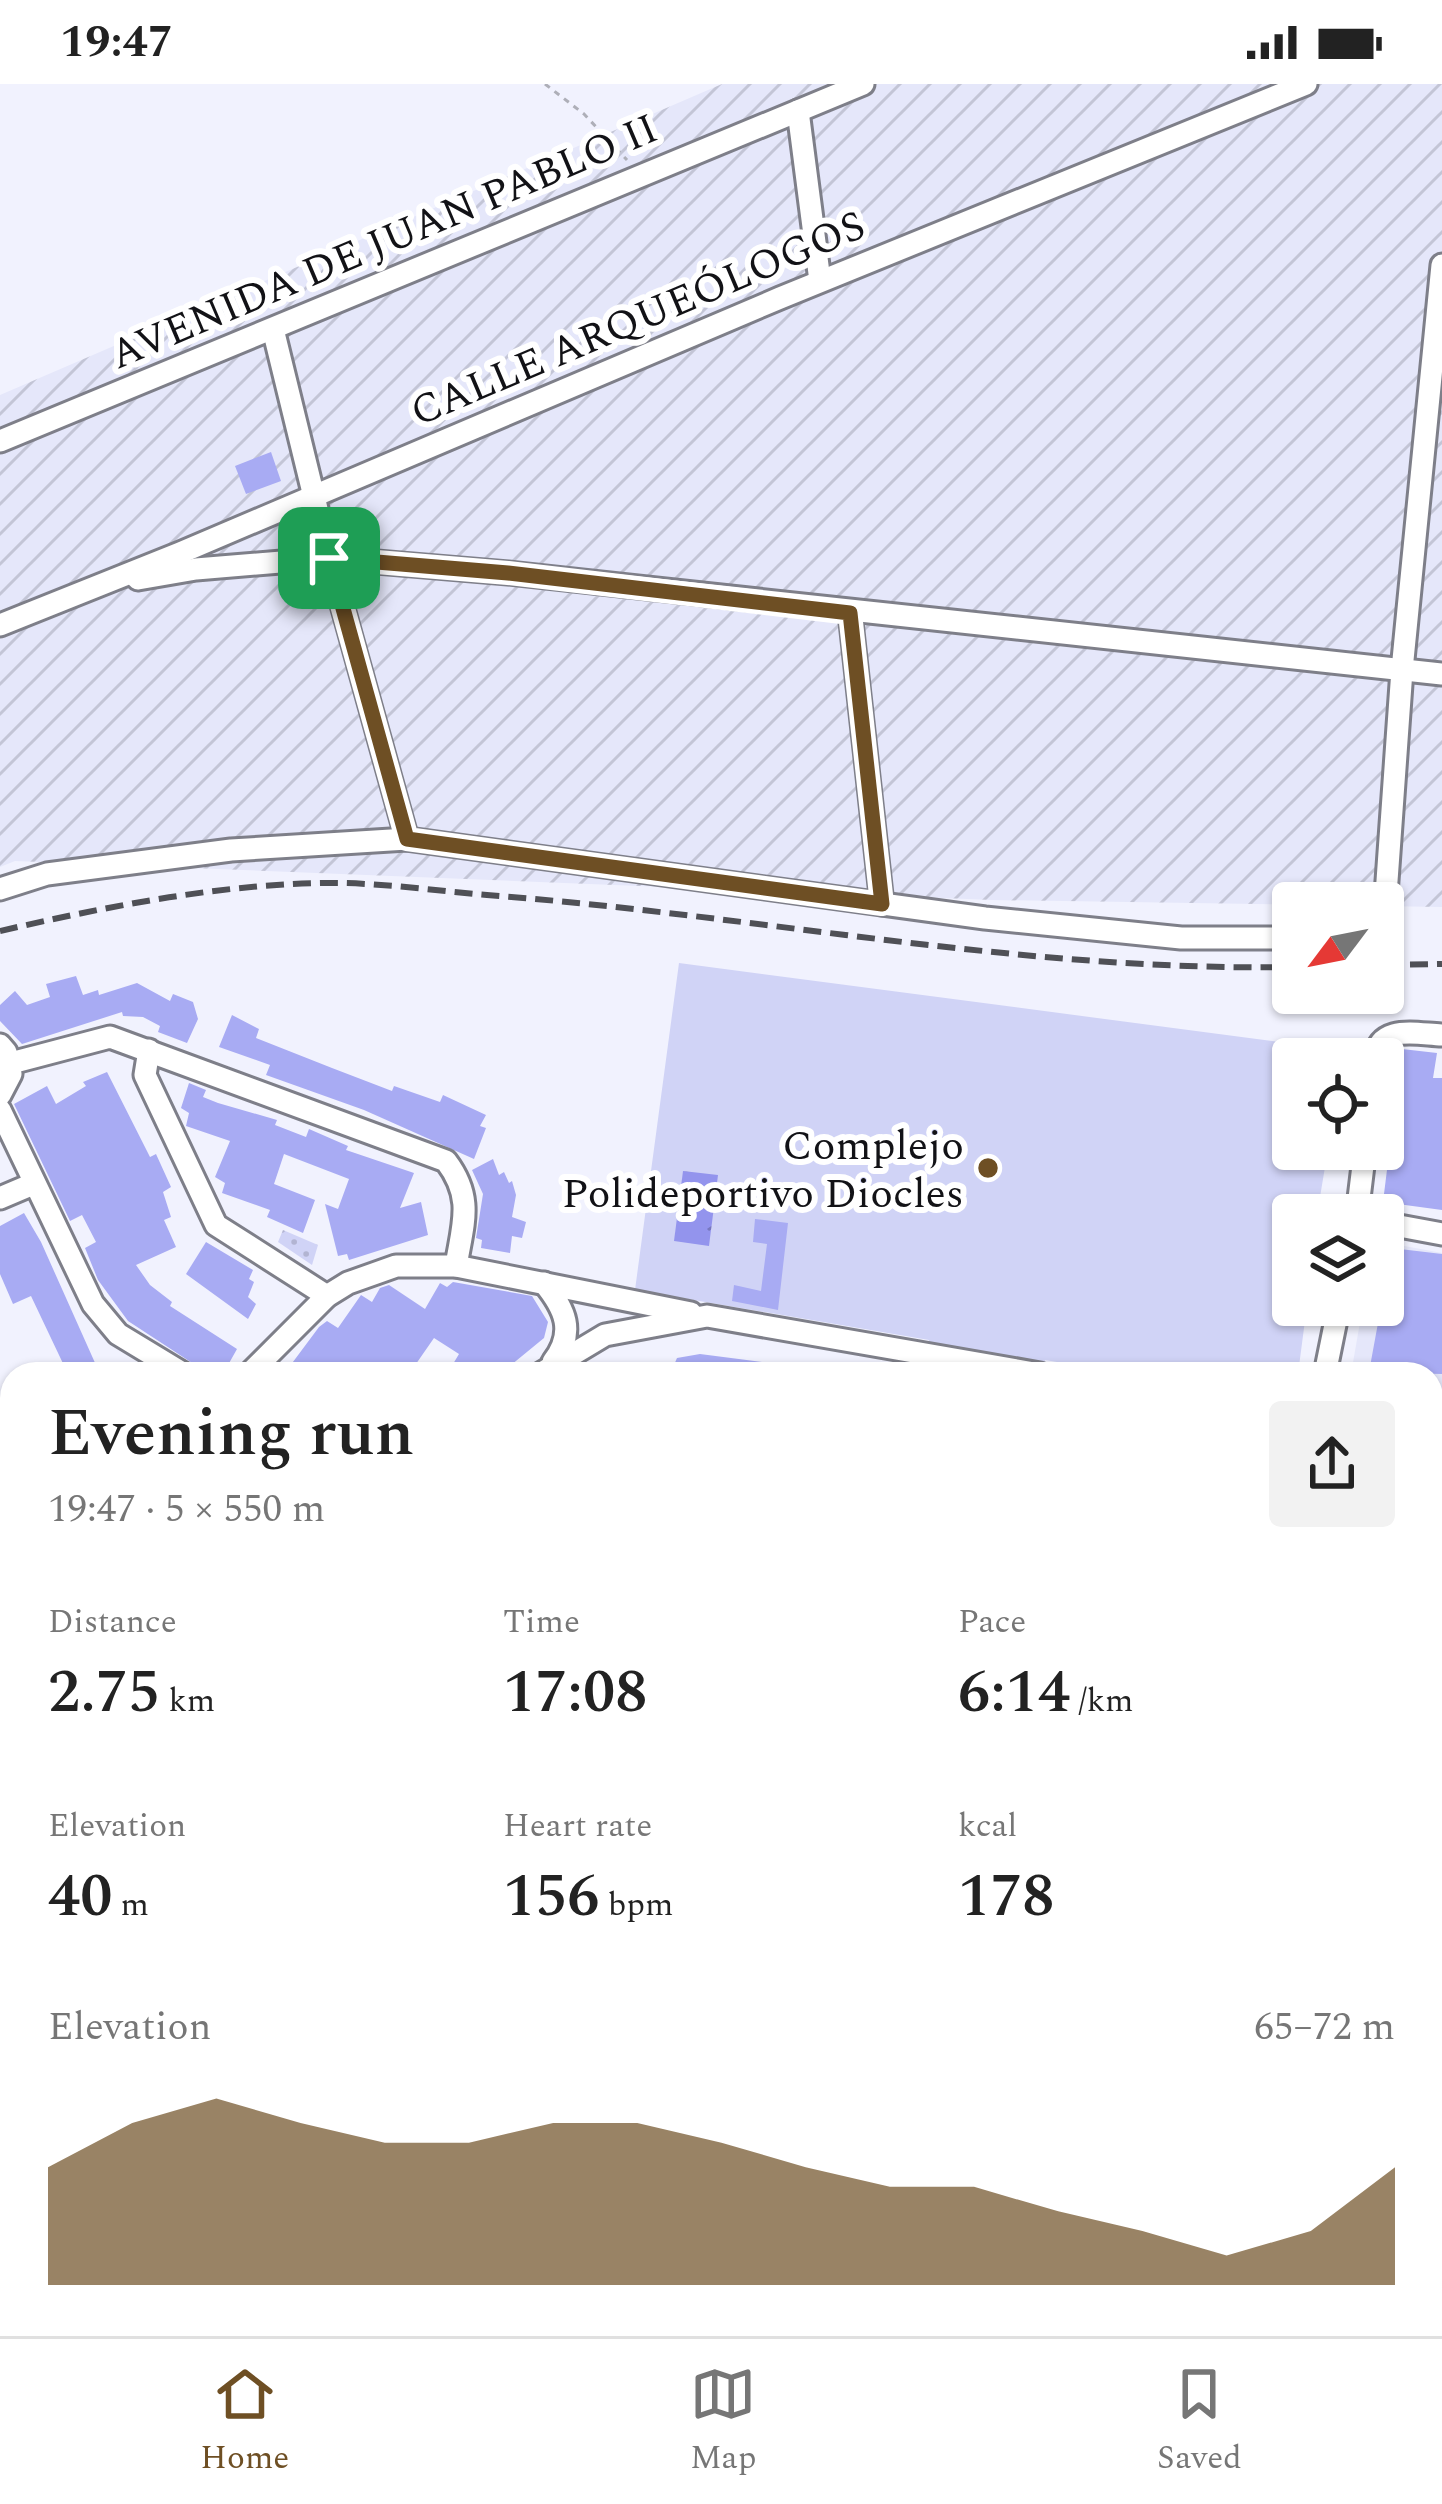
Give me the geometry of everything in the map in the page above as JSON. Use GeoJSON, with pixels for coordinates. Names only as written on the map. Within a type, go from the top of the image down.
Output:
{"type":"FeatureCollection","features":[{"type":"Feature","properties":{"kind":"street","name":"AVENIDA DE JUAN PABLO II"},"geometry":{"type":"LineString","coordinates":[[0,441],[863,84]]}},
{"type":"Feature","properties":{"kind":"street","name":"CALLE ARQUEÓLOGOS"},"geometry":{"type":"LineString","coordinates":[[0,626],[820,281],[1306,84]]}},
{"type":"Feature","properties":{"kind":"street"},"geometry":{"type":"LineString","coordinates":[[799,112],[820,281]]}},
{"type":"Feature","properties":{"kind":"street"},"geometry":{"type":"LineString","coordinates":[[1387,882],[1402,670],[1442,265]]}},
{"type":"Feature","properties":{"kind":"street"},"geometry":{"type":"LineString","coordinates":[[273,329],[329,558],[407,839]]}},
{"type":"Feature","properties":{"kind":"street"},"geometry":{"type":"LineString","coordinates":[[96,586],[196,569],[329,558],[508,573],[1442,674]]}},
{"type":"Feature","properties":{"kind":"street"},"geometry":{"type":"LineString","coordinates":[[850,613],[882,904]]}},
{"type":"Feature","properties":{"kind":"street"},"geometry":{"type":"LineString","coordinates":[[0,889],[46,874],[208,853],[407,839],[882,904],[1181,938],[1272,938]]}},
{"type":"Feature","properties":{"kind":"street"},"geometry":{"type":"LineString","coordinates":[[1384,1038],[1401,1033],[1442,1035]]}},
{"type":"Feature","properties":{"kind":"street"},"geometry":{"type":"LineString","coordinates":[[0,1095],[9,1082],[5,1054],[110,1037],[446,1161],[466,1199],[457,1266]]}},
{"type":"Feature","properties":{"kind":"street"},"geometry":{"type":"LineString","coordinates":[[148,1050],[145,1075],[216,1225],[327,1296]]}},
{"type":"Feature","properties":{"kind":"street"},"geometry":{"type":"LineString","coordinates":[[0,1111],[93,1304],[118,1334],[164,1362]]}},
{"type":"Feature","properties":{"kind":"street"},"geometry":{"type":"LineString","coordinates":[[0,1198],[33,1184]]}},
{"type":"Feature","properties":{"kind":"street"},"geometry":{"type":"LineString","coordinates":[[1404,1227],[1442,1234]]}},
{"type":"Feature","properties":{"kind":"street"},"geometry":{"type":"LineString","coordinates":[[260,1362],[327,1296],[348,1283],[397,1267],[457,1266],[971,1362]]}},
{"type":"Feature","properties":{"kind":"street"},"geometry":{"type":"LineString","coordinates":[[544,1283],[563,1308],[567,1330],[563,1348],[552,1362]]}},
{"type":"Feature","properties":{"kind":"street"},"geometry":{"type":"LineString","coordinates":[[559,1362],[605,1336],[707,1316]]}},
{"type":"Feature","properties":{"kind":"street"},"geometry":{"type":"LineString","coordinates":[[1327,1362],[1335,1326]]}},
{"type":"Feature","properties":{"kind":"path"},"geometry":{"type":"LineString","coordinates":[[545,84],[584,114],[640,175]]}},
{"type":"Feature","properties":{"kind":"shaded area"},"geometry":{"type":"Polygon","coordinates":[[[722,84],[1442,84],[1442,907],[1404,906],[1404,882],[1272,882],[1272,904],[992,900],[15,861],[0,867],[0,395],[722,84]]]}},
{"type":"Feature","properties":{"kind":"shaded area"},"geometry":{"type":"Polygon","coordinates":[[[1404,1246],[1442,1253],[1442,1362],[1353,1362],[1359,1326],[1404,1326],[1404,1246]]]}},
{"type":"Feature","properties":{"kind":"green space","name":"Complejo Polideportivo Diocles"},"geometry":{"type":"Polygon","coordinates":[[[679,963],[1272,1041],[1272,1170],[1324,1170],[1320,1194],[1272,1194],[1272,1326],[1304,1326],[1300,1362],[925,1362],[929,1340],[635,1290],[679,963]]]}},
{"type":"Feature","properties":{"kind":"green space"},"geometry":{"type":"Polygon","coordinates":[[[283,1230],[318,1245],[312,1265],[278,1242],[283,1230]]]}},
{"type":"Feature","properties":{"kind":"water"},"geometry":{"type":"Polygon","coordinates":[[[683,1171],[718,1175],[709,1246],[674,1241],[683,1171]]]}},
{"type":"Feature","properties":{"kind":"building"},"geometry":{"type":"Polygon","coordinates":[[[271,452],[281,481],[246,494],[235,466],[271,452]]]}},
{"type":"Feature","properties":{"kind":"building"},"geometry":{"type":"Polygon","coordinates":[[[76,976],[83,995],[137,983],[170,1001],[173,994],[193,1002],[198,1019],[187,1043],[158,1032],[160,1026],[143,1017],[123,1016],[122,1012],[22,1044],[0,1021],[0,1005],[15,991],[27,1005],[50,997],[46,984],[76,976]]]}},
{"type":"Feature","properties":{"kind":"building"},"geometry":{"type":"Polygon","coordinates":[[[232,1015],[259,1029],[256,1038],[332,1068],[392,1091],[394,1086],[440,1102],[443,1095],[486,1115],[474,1159],[364,1110],[266,1075],[270,1065],[219,1047],[232,1015]]]}},
{"type":"Feature","properties":{"kind":"building"},"geometry":{"type":"Polygon","coordinates":[[[1404,1049],[1437,1053],[1433,1078],[1442,1078],[1442,1210],[1404,1205],[1404,1194],[1384,1194],[1387,1170],[1404,1170],[1404,1049]]]}},
{"type":"Feature","properties":{"kind":"building"},"geometry":{"type":"Polygon","coordinates":[[[107,1072],[150,1157],[156,1154],[171,1187],[163,1192],[171,1217],[164,1220],[176,1247],[136,1265],[150,1285],[172,1302],[170,1306],[237,1349],[230,1362],[191,1362],[128,1321],[98,1280],[85,1248],[96,1242],[82,1215],[70,1221],[14,1104],[47,1086],[56,1104],[86,1086],[83,1082],[107,1072]]]}},
{"type":"Feature","properties":{"kind":"building"},"geometry":{"type":"Polygon","coordinates":[[[189,1083],[206,1090],[203,1097],[218,1103],[277,1120],[275,1125],[306,1137],[309,1129],[348,1146],[346,1150],[414,1173],[400,1208],[421,1202],[428,1235],[349,1260],[347,1254],[338,1256],[325,1204],[338,1209],[349,1179],[284,1154],[274,1184],[315,1200],[303,1233],[267,1217],[270,1210],[222,1193],[225,1183],[215,1177],[230,1141],[186,1126],[189,1113],[181,1108],[189,1083]]]}},
{"type":"Feature","properties":{"kind":"building"},"geometry":{"type":"Polygon","coordinates":[[[493,1159],[499,1175],[504,1172],[512,1181],[516,1195],[512,1217],[526,1222],[522,1238],[512,1236],[510,1253],[481,1248],[482,1240],[476,1238],[483,1194],[472,1170],[493,1159]]]}},
{"type":"Feature","properties":{"kind":"building"},"geometry":{"type":"Polygon","coordinates":[[[24,1213],[95,1362],[62,1362],[31,1296],[13,1304],[0,1274],[0,1226],[24,1213]]]}},
{"type":"Feature","properties":{"kind":"building"},"geometry":{"type":"Polygon","coordinates":[[[755,1219],[788,1223],[778,1310],[732,1301],[734,1285],[761,1291],[767,1244],[753,1242],[755,1219]]]}},
{"type":"Feature","properties":{"kind":"building"},"geometry":{"type":"Polygon","coordinates":[[[206,1242],[253,1270],[248,1297],[256,1304],[248,1319],[186,1274],[206,1242]]]}},
{"type":"Feature","properties":{"kind":"building"},"geometry":{"type":"Polygon","coordinates":[[[1404,1249],[1442,1254],[1442,1362],[1371,1362],[1377,1326],[1404,1326],[1404,1249]]]}},
{"type":"Feature","properties":{"kind":"building"},"geometry":{"type":"Polygon","coordinates":[[[453,1282],[532,1296],[548,1322],[544,1338],[515,1362],[454,1362],[459,1354],[434,1338],[417,1362],[293,1362],[319,1327],[327,1321],[338,1328],[361,1295],[372,1302],[380,1288],[389,1285],[425,1309],[440,1283],[447,1287],[453,1282]]]}},
{"type":"Feature","properties":{"kind":"building"},"geometry":{"type":"Polygon","coordinates":[[[700,1354],[762,1362],[675,1362],[700,1354]]]}},
{"type":"Feature","properties":{"kind":"railway"},"geometry":{"type":"LineString","coordinates":[[0,931],[213,891],[342,883],[588,904],[990,952],[1091,961],[1272,967]]}},
{"type":"Feature","properties":{"kind":"railway"},"geometry":{"type":"LineString","coordinates":[[1404,965],[1442,964]]}},
{"type":"Feature","properties":{"kind":"place","name":"Complejo Polideportivo Diocles"},"geometry":{"type":"Point","coordinates":[988,1168]}},
{"type":"Feature","properties":{"kind":"route"},"geometry":{"type":"LineString","coordinates":[[329,558],[508,573],[850,613],[882,904],[407,839],[329,558]]}}]}
